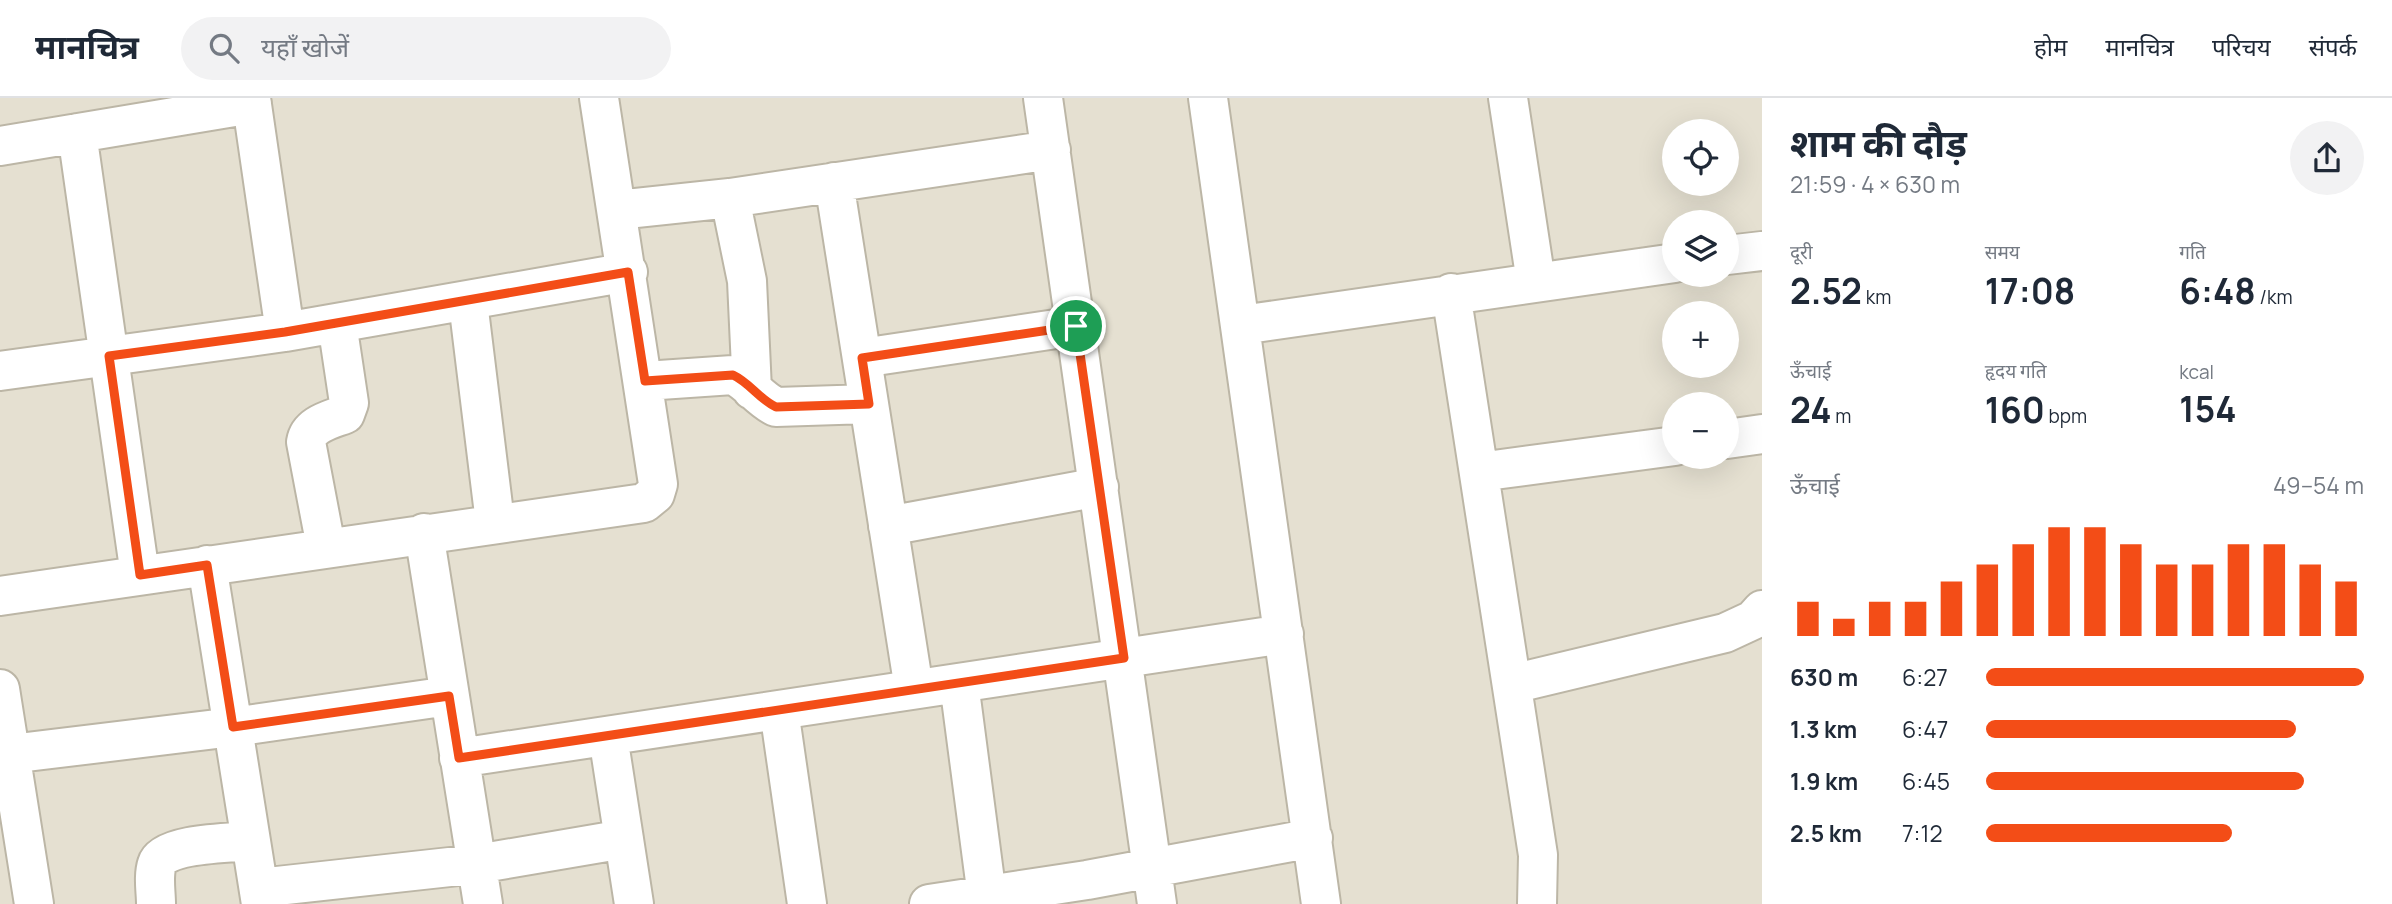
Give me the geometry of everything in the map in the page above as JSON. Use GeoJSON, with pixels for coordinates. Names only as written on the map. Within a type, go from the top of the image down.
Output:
{"type":"FeatureCollection","features":[{"type":"Feature","properties":{"kind":"street"},"geometry":{"type":"LineString","coordinates":[[0,596],[495,522],[644,503],[655,494],[658,484],[645,381],[600,98]]}},
{"type":"Feature","properties":{"kind":"street"},"geometry":{"type":"LineString","coordinates":[[1043,98],[1155,886]]}},
{"type":"Feature","properties":{"kind":"street"},"geometry":{"type":"LineString","coordinates":[[1208,98],[1321,904]]}},
{"type":"Feature","properties":{"kind":"street"},"geometry":{"type":"LineString","coordinates":[[1508,98],[1536,282]]}},
{"type":"Feature","properties":{"kind":"street"},"geometry":{"type":"LineString","coordinates":[[0,146],[251,101],[285,332]]}},
{"type":"Feature","properties":{"kind":"street"},"geometry":{"type":"LineString","coordinates":[[78,133],[140,575]]}},
{"type":"Feature","properties":{"kind":"street"},"geometry":{"type":"LineString","coordinates":[[617,209],[730,198],[1051,150]]}},
{"type":"Feature","properties":{"kind":"street"},"geometry":{"type":"LineString","coordinates":[[834,182],[914,689]]}},
{"type":"Feature","properties":{"kind":"street"},"geometry":{"type":"LineString","coordinates":[[730,198],[747,281],[752,390]]}},
{"type":"Feature","properties":{"kind":"street"},"geometry":{"type":"LineString","coordinates":[[1739,254],[1762,251]]}},
{"type":"Feature","properties":{"kind":"street"},"geometry":{"type":"LineString","coordinates":[[1241,325],[1662,264]]}},
{"type":"Feature","properties":{"kind":"street"},"geometry":{"type":"LineString","coordinates":[[0,371],[285,332],[628,272]]}},
{"type":"Feature","properties":{"kind":"street"},"geometry":{"type":"LineString","coordinates":[[1451,293],[1538,855],[1537,904]]}},
{"type":"Feature","properties":{"kind":"street"},"geometry":{"type":"LineString","coordinates":[[468,302],[495,522]]}},
{"type":"Feature","properties":{"kind":"street"},"geometry":{"type":"LineString","coordinates":[[326,547],[306,442],[308,433],[317,426],[345,414],[349,403],[337,323]]}},
{"type":"Feature","properties":{"kind":"street"},"geometry":{"type":"LineString","coordinates":[[862,358],[1076,326]]}},
{"type":"Feature","properties":{"kind":"street"},"geometry":{"type":"LineString","coordinates":[[645,381],[733,375],[743,380],[763,400],[776,407],[869,404]]}},
{"type":"Feature","properties":{"kind":"street"},"geometry":{"type":"LineString","coordinates":[[1739,438],[1762,435]]}},
{"type":"Feature","properties":{"kind":"street"},"geometry":{"type":"LineString","coordinates":[[1479,472],[1662,448]]}},
{"type":"Feature","properties":{"kind":"street"},"geometry":{"type":"LineString","coordinates":[[888,526],[1099,487]]}},
{"type":"Feature","properties":{"kind":"street"},"geometry":{"type":"LineString","coordinates":[[424,533],[483,904]]}},
{"type":"Feature","properties":{"kind":"street"},"geometry":{"type":"LineString","coordinates":[[207,565],[260,896],[624,839]]}},
{"type":"Feature","properties":{"kind":"street"},"geometry":{"type":"LineString","coordinates":[[1512,684],[1726,633],[1753,620],[1762,610]]}},
{"type":"Feature","properties":{"kind":"street"},"geometry":{"type":"LineString","coordinates":[[459,758],[1284,634]]}},
{"type":"Feature","properties":{"kind":"street"},"geometry":{"type":"LineString","coordinates":[[959,683],[987,900]]}},
{"type":"Feature","properties":{"kind":"street"},"geometry":{"type":"LineString","coordinates":[[0,689],[34,904]]}},
{"type":"Feature","properties":{"kind":"street"},"geometry":{"type":"LineString","coordinates":[[10,754],[233,727],[449,696]]}},
{"type":"Feature","properties":{"kind":"street"},"geometry":{"type":"LineString","coordinates":[[779,709],[807,904]]}},
{"type":"Feature","properties":{"kind":"street"},"geometry":{"type":"LineString","coordinates":[[608,736],[634,904]]}},
{"type":"Feature","properties":{"kind":"street"},"geometry":{"type":"LineString","coordinates":[[929,904],[1155,886],[1313,838]]}},
{"type":"Feature","properties":{"kind":"street"},"geometry":{"type":"LineString","coordinates":[[156,904],[157,863],[163,855],[176,849],[251,841]]}},
{"type":"Feature","properties":{"kind":"shaded area"},"geometry":{"type":"Polygon","coordinates":[[[0,98],[1762,98],[1762,904],[0,904],[0,98]]]}},
{"type":"Feature","properties":{"kind":"route"},"geometry":{"type":"LineString","coordinates":[[628,272],[645,381],[733,375],[743,380],[763,400],[776,407],[869,404],[862,358],[1076,326],[1124,658],[459,758],[449,696],[233,727],[207,565],[140,575],[109,356],[285,332],[628,272]]}}]}
